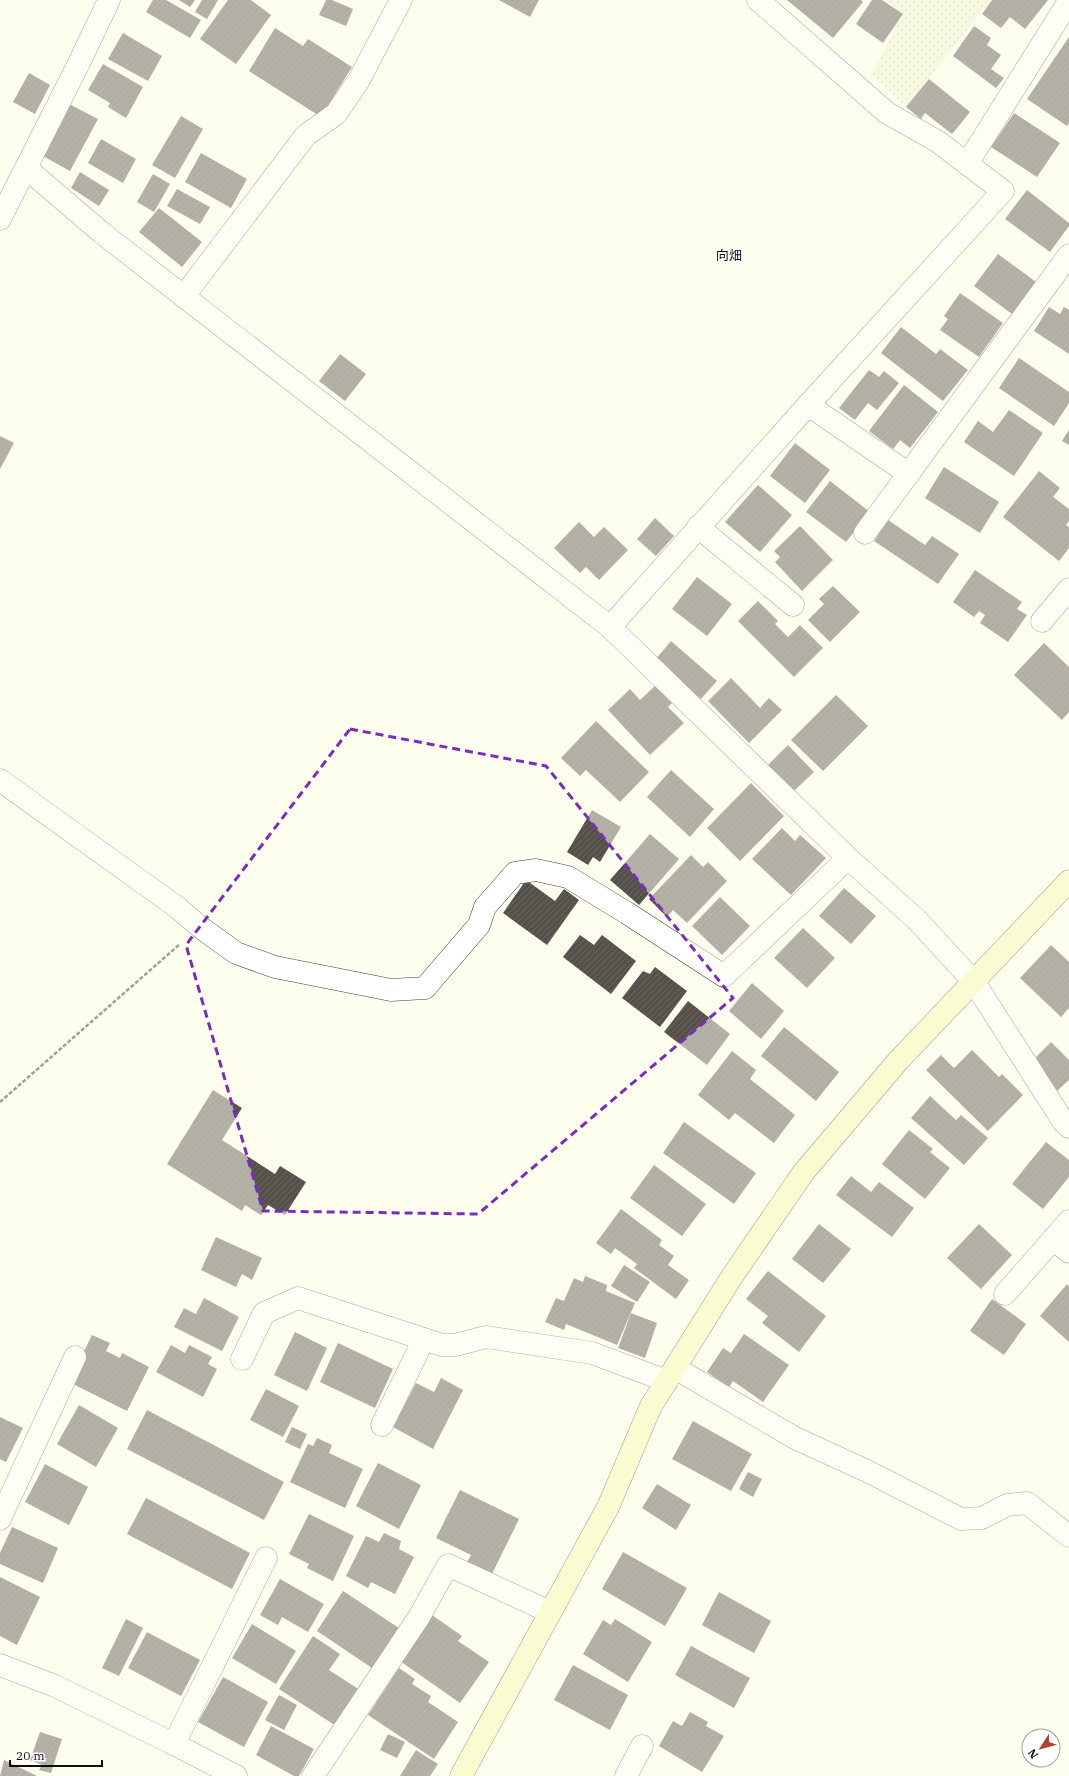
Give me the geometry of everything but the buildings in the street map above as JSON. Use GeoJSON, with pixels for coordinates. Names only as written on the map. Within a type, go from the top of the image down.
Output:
{"type":"FeatureCollection","features":[{"type":"Feature","properties":{"kind":"street"},"geometry":{"type":"LineString","coordinates":[[0,219],[79,63],[109,0]]}},
{"type":"Feature","properties":{"kind":"street"},"geometry":{"type":"LineString","coordinates":[[184,296],[306,135],[336,114],[359,80],[401,0]]}},
{"type":"Feature","properties":{"kind":"street"},"geometry":{"type":"LineString","coordinates":[[610,627],[698,527],[1003,191],[937,141],[887,113],[758,0]]}},
{"type":"Feature","properties":{"kind":"street"},"geometry":{"type":"LineString","coordinates":[[967,164],[1069,1]]}},
{"type":"Feature","properties":{"kind":"street"},"geometry":{"type":"LineString","coordinates":[[26,168],[102,233],[610,627],[848,858],[917,920],[974,982],[1063,1121],[1069,1127]]}},
{"type":"Feature","properties":{"kind":"street"},"geometry":{"type":"LineString","coordinates":[[865,533],[1069,255]]}},
{"type":"Feature","properties":{"kind":"street"},"geometry":{"type":"LineString","coordinates":[[808,406],[909,474]]}},
{"type":"Feature","properties":{"kind":"street"},"geometry":{"type":"LineString","coordinates":[[698,527],[793,605]]}},
{"type":"Feature","properties":{"kind":"street"},"geometry":{"type":"LineString","coordinates":[[1042,621],[1069,589]]}},
{"type":"Feature","properties":{"kind":"street"},"geometry":{"type":"LineString","coordinates":[[0,780],[178,908],[200,927],[236,953],[275,967],[391,990],[424,988],[479,925],[485,907],[515,873],[536,870],[568,877],[724,976],[848,858]]}},
{"type":"Feature","properties":{"kind":"street"},"geometry":{"type":"LineString","coordinates":[[461,1776],[608,1507],[651,1406],[731,1278],[803,1173],[898,1061],[1069,881]]}},
{"type":"Feature","properties":{"kind":"street"},"geometry":{"type":"LineString","coordinates":[[1006,1294],[1061,1246],[1069,1221]]}},
{"type":"Feature","properties":{"kind":"street"},"geometry":{"type":"LineString","coordinates":[[242,1359],[264,1313],[298,1298],[442,1345],[455,1345],[486,1337],[592,1353],[671,1375],[795,1438],[867,1471],[961,1519],[982,1518],[1007,1505],[1027,1503],[1069,1536]]}},
{"type":"Feature","properties":{"kind":"street"},"geometry":{"type":"LineString","coordinates":[[382,1425],[424,1339]]}},
{"type":"Feature","properties":{"kind":"street"},"geometry":{"type":"LineString","coordinates":[[0,1519],[75,1357]]}},
{"type":"Feature","properties":{"kind":"street"},"geometry":{"type":"LineString","coordinates":[[174,1744],[266,1558]]}},
{"type":"Feature","properties":{"kind":"street"},"geometry":{"type":"LineString","coordinates":[[313,1776],[419,1617],[448,1565],[550,1612]]}},
{"type":"Feature","properties":{"kind":"street"},"geometry":{"type":"LineString","coordinates":[[0,1665],[55,1686],[236,1776]]}},
{"type":"Feature","properties":{"kind":"street"},"geometry":{"type":"LineString","coordinates":[[626,1776],[642,1746]]}},
{"type":"Feature","properties":{"kind":"path"},"geometry":{"type":"LineString","coordinates":[[0,1102],[200,927]]}},
{"type":"Feature","properties":{"kind":"highlighted area"},"geometry":{"type":"Polygon","coordinates":[[[350,729],[546,766],[733,998],[478,1214],[263,1211],[186,945],[350,729]]]}},
{"type":"Feature","properties":{"kind":"green space"},"geometry":{"type":"Polygon","coordinates":[[[886,0],[991,0],[906,107],[872,75],[903,14],[886,0]]]}},
{"type":"Feature","properties":{"kind":"district","name":"向畑"},"geometry":{"type":"Point","coordinates":[729,255]}}]}
